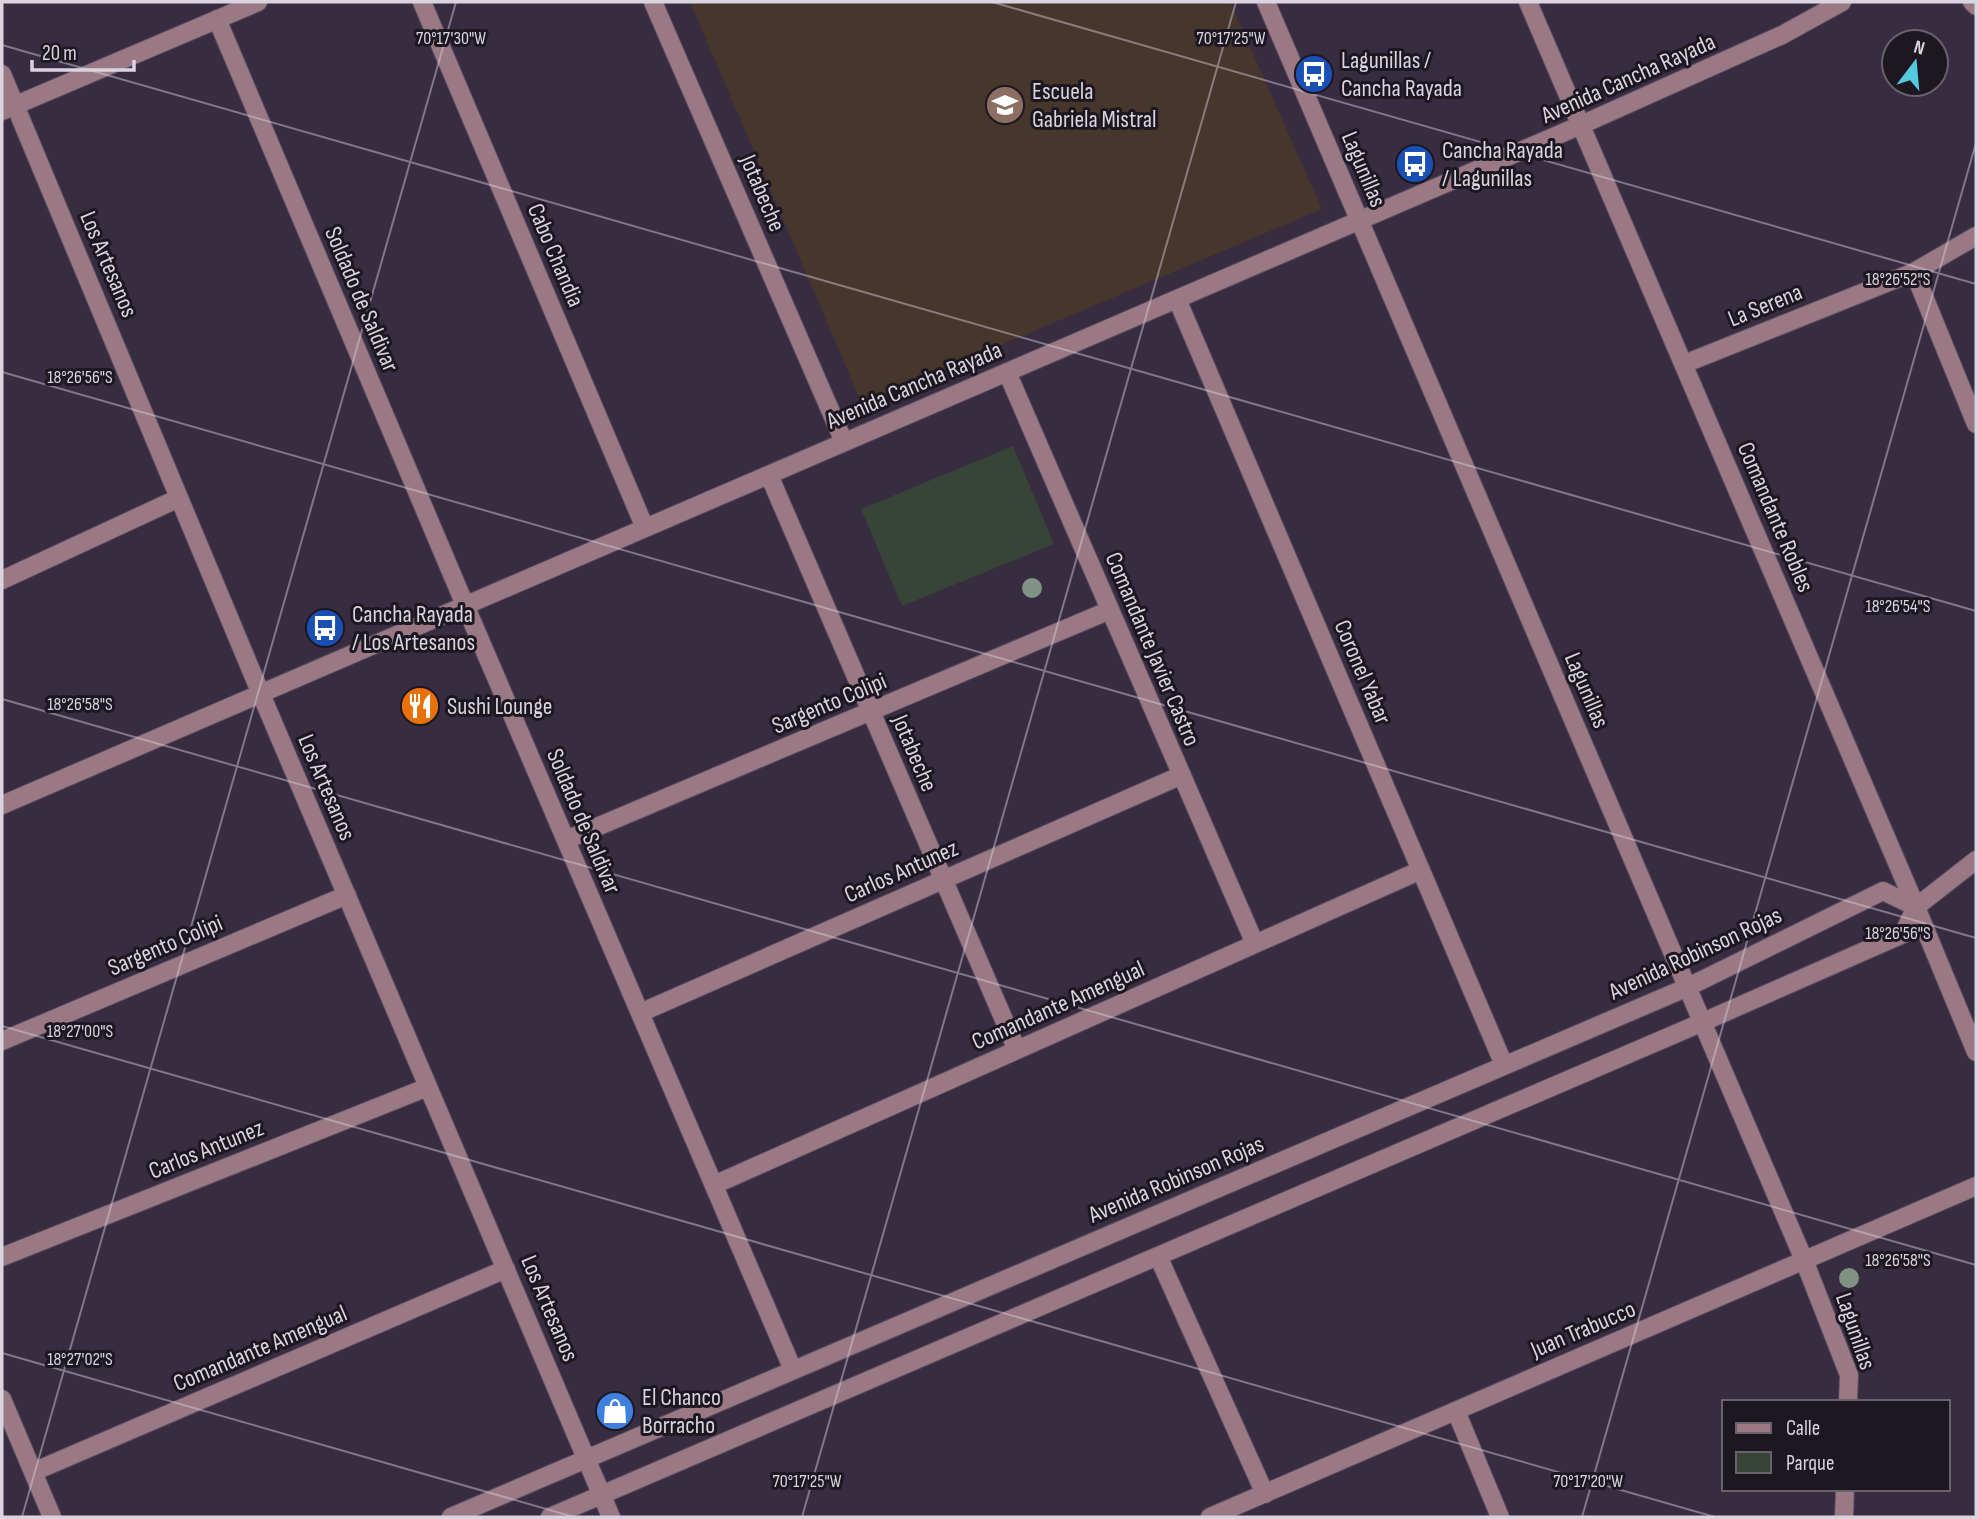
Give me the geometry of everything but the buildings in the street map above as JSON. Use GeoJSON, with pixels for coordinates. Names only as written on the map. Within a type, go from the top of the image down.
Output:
{"type":"FeatureCollection","features":[{"type":"Feature","properties":{"kind":"street"},"geometry":{"type":"LineString","coordinates":[[9,108],[258,2]]}},
{"type":"Feature","properties":{"kind":"street","name":"Cabo Chandia"},"geometry":{"type":"LineString","coordinates":[[422,2],[645,528]]}},
{"type":"Feature","properties":{"kind":"street","name":"Jotabeche"},"geometry":{"type":"LineString","coordinates":[[653,2],[844,442]]}},
{"type":"Feature","properties":{"kind":"street","name":"Lagunillas"},"geometry":{"type":"LineString","coordinates":[[1266,2],[1804,1260],[1849,1375],[1848,1400]]}},
{"type":"Feature","properties":{"kind":"street","name":"Comandante Robles"},"geometry":{"type":"LineString","coordinates":[[1528,2],[1976,1052]]}},
{"type":"Feature","properties":{"kind":"street","name":"Avenida Cancha Rayada"},"geometry":{"type":"LineString","coordinates":[[2,805],[1581,125],[1782,35],[1842,2]]}},
{"type":"Feature","properties":{"kind":"street"},"geometry":{"type":"LineString","coordinates":[[1972,2],[1976,6]]}},
{"type":"Feature","properties":{"kind":"street","name":"Soldado de Saldivar"},"geometry":{"type":"LineString","coordinates":[[217,19],[793,1370]]}},
{"type":"Feature","properties":{"kind":"street","name":"Los Artesanos"},"geometry":{"type":"LineString","coordinates":[[2,74],[9,108],[179,498],[611,1517]]}},
{"type":"Feature","properties":{"kind":"street","name":"La Serena"},"geometry":{"type":"LineString","coordinates":[[1684,364],[1914,272],[1976,236]]}},
{"type":"Feature","properties":{"kind":"street"},"geometry":{"type":"LineString","coordinates":[[1914,272],[1976,424]]}},
{"type":"Feature","properties":{"kind":"street","name":"Coronel Yabar"},"geometry":{"type":"LineString","coordinates":[[1177,299],[1504,1065]]}},
{"type":"Feature","properties":{"kind":"street","name":"Comandante Javier Castro"},"geometry":{"type":"LineString","coordinates":[[1007,372],[1255,944]]}},
{"type":"Feature","properties":{"kind":"street","name":"Jotabeche"},"geometry":{"type":"LineString","coordinates":[[769,475],[1017,1050]]}},
{"type":"Feature","properties":{"kind":"street"},"geometry":{"type":"LineString","coordinates":[[2,580],[179,498]]}},
{"type":"Feature","properties":{"kind":"street","name":"Sargento Colipi"},"geometry":{"type":"LineString","coordinates":[[566,841],[1110,610]]}},
{"type":"Feature","properties":{"kind":"street","name":"Carlos Antunez"},"geometry":{"type":"LineString","coordinates":[[640,1013],[1181,775]]}},
{"type":"Feature","properties":{"kind":"street"},"geometry":{"type":"LineString","coordinates":[[550,1517],[1903,934],[1916,907],[1976,860]]}},
{"type":"Feature","properties":{"kind":"street","name":"Comandante Amengual"},"geometry":{"type":"LineString","coordinates":[[714,1185],[1421,870]]}},
{"type":"Feature","properties":{"kind":"street","name":"Avenida Robinson Rojas"},"geometry":{"type":"LineString","coordinates":[[451,1517],[1688,987],[1882,891],[1916,907]]}},
{"type":"Feature","properties":{"kind":"street","name":"Sargento Colipi"},"geometry":{"type":"LineString","coordinates":[[2,1041],[347,895]]}},
{"type":"Feature","properties":{"kind":"street","name":"Carlos Antunez"},"geometry":{"type":"LineString","coordinates":[[2,1257],[428,1087]]}},
{"type":"Feature","properties":{"kind":"street","name":"Juan Trabucco"},"geometry":{"type":"LineString","coordinates":[[1210,1517],[1976,1185]]}},
{"type":"Feature","properties":{"kind":"street"},"geometry":{"type":"LineString","coordinates":[[1158,1256],[1265,1494]]}},
{"type":"Feature","properties":{"kind":"street","name":"Comandante Amengual"},"geometry":{"type":"LineString","coordinates":[[33,1472],[506,1269]]}},
{"type":"Feature","properties":{"kind":"street"},"geometry":{"type":"LineString","coordinates":[[2,1399],[52,1517]]}},
{"type":"Feature","properties":{"kind":"street"},"geometry":{"type":"LineString","coordinates":[[1456,1411],[1500,1517]]}},
{"type":"Feature","properties":{"kind":"street"},"geometry":{"type":"LineString","coordinates":[[1844,1517],[1845,1491]]}},
{"type":"Feature","properties":{"kind":"shaded area","name":"Escuela Gabriela Mistral"},"geometry":{"type":"Polygon","coordinates":[[[690,2],[1230,2],[1322,209],[862,404],[690,2]]]}},
{"type":"Feature","properties":{"kind":"green space"},"geometry":{"type":"Polygon","coordinates":[[[1013,446],[1054,544],[902,606],[861,509],[1013,446]]]}},
{"type":"Feature","properties":{"kind":"place","name":"Lagunillas / Cancha Rayada"},"geometry":{"type":"Point","coordinates":[1314,74]}},
{"type":"Feature","properties":{"kind":"place","name":"Escuela Gabriela Mistral"},"geometry":{"type":"Point","coordinates":[1005,105]}},
{"type":"Feature","properties":{"kind":"place","name":"Cancha Rayada / Lagunillas"},"geometry":{"type":"Point","coordinates":[1415,164]}},
{"type":"Feature","properties":{"kind":"place","name":"Cancha Rayada / Los Artesanos"},"geometry":{"type":"Point","coordinates":[325,628]}},
{"type":"Feature","properties":{"kind":"place","name":"Sushi Lounge"},"geometry":{"type":"Point","coordinates":[420,706]}},
{"type":"Feature","properties":{"kind":"place","name":"El Chanco Borracho"},"geometry":{"type":"Point","coordinates":[615,1411]}}]}
